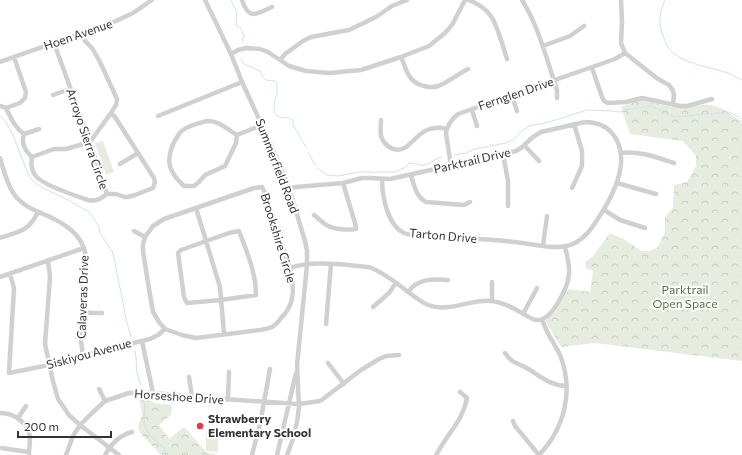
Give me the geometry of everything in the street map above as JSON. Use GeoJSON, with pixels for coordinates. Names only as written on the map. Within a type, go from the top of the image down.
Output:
{"type":"FeatureCollection","features":[{"type":"Feature","properties":{"kind":"street","name":"Hoen Avenue"},"geometry":{"type":"LineString","coordinates":[[0,62],[122,18],[152,0]]}},
{"type":"Feature","properties":{"kind":"street","name":"Summerfield Road"},"geometry":{"type":"LineString","coordinates":[[205,0],[231,54],[289,188],[305,241],[307,264],[297,365],[277,455]]}},
{"type":"Feature","properties":{"kind":"street"},"geometry":{"type":"LineString","coordinates":[[242,0],[247,11],[254,15],[272,7]]}},
{"type":"Feature","properties":{"kind":"street"},"geometry":{"type":"LineString","coordinates":[[280,60],[285,54],[311,37],[349,30],[376,17],[392,6],[408,0]]}},
{"type":"Feature","properties":{"kind":"street"},"geometry":{"type":"LineString","coordinates":[[231,54],[246,48],[260,49],[268,52],[296,69],[329,73],[361,70],[429,46],[452,25],[465,0]]}},
{"type":"Feature","properties":{"kind":"street"},"geometry":{"type":"LineString","coordinates":[[469,0],[482,7],[493,19],[507,59]]}},
{"type":"Feature","properties":{"kind":"street"},"geometry":{"type":"LineString","coordinates":[[522,0],[530,14],[543,46],[557,90],[557,98]]}},
{"type":"Feature","properties":{"kind":"street"},"geometry":{"type":"LineString","coordinates":[[621,0],[621,43],[625,52],[658,79],[669,85],[674,94],[673,104]]}},
{"type":"Feature","properties":{"kind":"street"},"geometry":{"type":"LineString","coordinates":[[543,46],[570,36],[584,26]]}},
{"type":"Feature","properties":{"kind":"street"},"geometry":{"type":"LineString","coordinates":[[32,157],[54,149],[66,149],[90,142],[116,105],[117,100],[100,62],[92,48],[85,41],[82,33]]}},
{"type":"Feature","properties":{"kind":"street","name":"Arroyo Sierra Circle"},"geometry":{"type":"LineString","coordinates":[[6,108],[15,126],[24,134],[22,140],[27,152],[32,157],[30,163],[35,175],[42,181],[92,201],[107,194],[54,43]]}},
{"type":"Feature","properties":{"kind":"street","name":"Fernglen Drive"},"geometry":{"type":"LineString","coordinates":[[446,129],[458,114],[592,68],[615,59],[625,52]]}},
{"type":"Feature","properties":{"kind":"street"},"geometry":{"type":"LineString","coordinates":[[0,106],[6,108],[20,103],[25,98],[26,92],[14,57]]}},
{"type":"Feature","properties":{"kind":"street"},"geometry":{"type":"LineString","coordinates":[[401,57],[409,76],[413,81],[428,87],[437,86],[468,69]]}},
{"type":"Feature","properties":{"kind":"street"},"geometry":{"type":"LineString","coordinates":[[592,68],[602,97],[606,102],[626,102],[642,98],[680,106],[687,106],[712,99]]}},
{"type":"Feature","properties":{"kind":"street"},"geometry":{"type":"LineString","coordinates":[[158,116],[242,82]]}},
{"type":"Feature","properties":{"kind":"street"},"geometry":{"type":"LineString","coordinates":[[54,95],[70,89]]}},
{"type":"Feature","properties":{"kind":"street"},"geometry":{"type":"LineString","coordinates":[[512,96],[517,111]]}},
{"type":"Feature","properties":{"kind":"street"},"geometry":{"type":"LineString","coordinates":[[472,110],[477,126]]}},
{"type":"Feature","properties":{"kind":"street"},"geometry":{"type":"LineString","coordinates":[[107,194],[116,194],[128,197],[153,188],[155,182],[154,178],[111,113]]}},
{"type":"Feature","properties":{"kind":"street"},"geometry":{"type":"LineString","coordinates":[[381,120],[381,137],[388,146],[397,150],[405,148],[425,130],[438,127],[446,129],[451,166]]}},
{"type":"Feature","properties":{"kind":"street"},"geometry":{"type":"LineString","coordinates":[[207,121],[212,121],[221,124],[237,135],[236,142],[225,166],[205,175],[194,186],[184,186],[180,183],[170,167],[169,160],[170,150],[179,133],[184,129],[207,121]]}},
{"type":"Feature","properties":{"kind":"street","name":"Parktrail Drive"},"geometry":{"type":"LineString","coordinates":[[289,188],[343,183],[362,178],[390,179],[411,175],[516,151],[541,132],[585,122],[600,124],[610,130],[616,139],[621,153],[621,166],[617,183],[604,210],[589,233],[574,244],[565,247]]}},
{"type":"Feature","properties":{"kind":"street"},"geometry":{"type":"LineString","coordinates":[[572,188],[582,166],[582,151],[574,124]]}},
{"type":"Feature","properties":{"kind":"street"},"geometry":{"type":"LineString","coordinates":[[237,135],[262,125]]}},
{"type":"Feature","properties":{"kind":"street"},"geometry":{"type":"LineString","coordinates":[[24,134],[39,129]]}},
{"type":"Feature","properties":{"kind":"street"},"geometry":{"type":"LineString","coordinates":[[524,145],[539,160]]}},
{"type":"Feature","properties":{"kind":"street"},"geometry":{"type":"LineString","coordinates":[[120,164],[138,153]]}},
{"type":"Feature","properties":{"kind":"street"},"geometry":{"type":"LineString","coordinates":[[621,153],[644,153],[674,163]]}},
{"type":"Feature","properties":{"kind":"street"},"geometry":{"type":"LineString","coordinates":[[503,154],[508,181],[508,206]]}},
{"type":"Feature","properties":{"kind":"street","name":"Calaveras Drive"},"geometry":{"type":"LineString","coordinates":[[0,158],[12,191],[25,204],[38,212],[54,218],[68,227],[79,237],[86,252],[83,312],[80,334],[83,355]]}},
{"type":"Feature","properties":{"kind":"street"},"geometry":{"type":"LineString","coordinates":[[411,175],[419,197],[426,202],[464,205],[470,202]]}},
{"type":"Feature","properties":{"kind":"street","name":"Tarton Drive"},"geometry":{"type":"LineString","coordinates":[[382,179],[382,194],[389,216],[395,226],[404,233],[420,236],[505,241],[565,247]]}},
{"type":"Feature","properties":{"kind":"street"},"geometry":{"type":"LineString","coordinates":[[314,215],[326,225],[331,227],[349,230],[356,229],[343,183]]}},
{"type":"Feature","properties":{"kind":"street"},"geometry":{"type":"LineString","coordinates":[[617,183],[656,194]]}},
{"type":"Feature","properties":{"kind":"street","name":"Brookshire Circle"},"geometry":{"type":"LineString","coordinates":[[145,237],[153,226],[164,219],[254,188],[262,187],[290,268],[293,287],[292,302],[284,315],[274,326],[260,330],[196,338],[165,329]]}},
{"type":"Feature","properties":{"kind":"street"},"geometry":{"type":"LineString","coordinates":[[196,208],[220,287],[224,334]]}},
{"type":"Feature","properties":{"kind":"street"},"geometry":{"type":"LineString","coordinates":[[604,210],[626,223],[645,228]]}},
{"type":"Feature","properties":{"kind":"street"},"geometry":{"type":"LineString","coordinates":[[0,238],[26,229],[34,221],[38,212]]}},
{"type":"Feature","properties":{"kind":"street"},"geometry":{"type":"LineString","coordinates":[[543,246],[547,216]]}},
{"type":"Feature","properties":{"kind":"street"},"geometry":{"type":"LineString","coordinates":[[134,231],[145,237],[143,251],[153,312],[165,329]]}},
{"type":"Feature","properties":{"kind":"street"},"geometry":{"type":"LineString","coordinates":[[240,231],[250,259],[256,285],[256,295],[187,303],[184,297],[178,253],[181,250],[206,241],[240,231]]}},
{"type":"Feature","properties":{"kind":"street"},"geometry":{"type":"LineString","coordinates":[[290,268],[307,264],[369,267],[396,283],[422,302],[431,306],[448,307],[482,301],[492,301],[505,304],[531,318],[542,320],[552,313],[567,285],[569,271],[565,247]]}},
{"type":"Feature","properties":{"kind":"street"},"geometry":{"type":"LineString","coordinates":[[0,277],[84,248]]}},
{"type":"Feature","properties":{"kind":"street"},"geometry":{"type":"LineString","coordinates":[[48,260],[50,277],[45,344],[58,399],[69,415],[119,455]]}},
{"type":"Feature","properties":{"kind":"street"},"geometry":{"type":"LineString","coordinates":[[326,324],[331,264]]}},
{"type":"Feature","properties":{"kind":"street","name":"Siskiyou Avenue"},"geometry":{"type":"LineString","coordinates":[[10,274],[14,288],[9,373],[49,365],[142,341],[158,335],[165,329]]}},
{"type":"Feature","properties":{"kind":"street"},"geometry":{"type":"LineString","coordinates":[[408,292],[415,285],[425,280],[448,280]]}},
{"type":"Feature","properties":{"kind":"street"},"geometry":{"type":"LineString","coordinates":[[492,282],[492,301]]}},
{"type":"Feature","properties":{"kind":"street"},"geometry":{"type":"LineString","coordinates":[[373,307],[389,293],[396,283]]}},
{"type":"Feature","properties":{"kind":"street"},"geometry":{"type":"LineString","coordinates":[[523,314],[537,288]]}},
{"type":"Feature","properties":{"kind":"street"},"geometry":{"type":"LineString","coordinates":[[83,312],[102,313]]}},
{"type":"Feature","properties":{"kind":"street"},"geometry":{"type":"LineString","coordinates":[[513,421],[515,426],[539,455],[548,446],[558,428],[566,404],[566,372],[558,350],[542,320]]}},
{"type":"Feature","properties":{"kind":"street"},"geometry":{"type":"LineString","coordinates":[[142,341],[153,393]]}},
{"type":"Feature","properties":{"kind":"street"},"geometry":{"type":"LineString","coordinates":[[505,353],[509,359],[525,367],[547,382],[567,386]]}},
{"type":"Feature","properties":{"kind":"street","name":"Horseshoe Drive"},"geometry":{"type":"LineString","coordinates":[[66,455],[73,436],[80,425],[91,414],[105,401],[129,393],[153,393],[228,400],[298,404],[320,400],[344,384],[361,370],[379,359],[386,356],[399,355]]}},
{"type":"Feature","properties":{"kind":"street"},"geometry":{"type":"LineString","coordinates":[[328,363],[344,384]]}},
{"type":"Feature","properties":{"kind":"street","name":"Summerfield Road"},"geometry":{"type":"LineString","coordinates":[[287,455],[295,433],[297,422],[297,365]]}},
{"type":"Feature","properties":{"kind":"street"},"geometry":{"type":"LineString","coordinates":[[252,455],[260,424],[270,369]]}},
{"type":"Feature","properties":{"kind":"street"},"geometry":{"type":"LineString","coordinates":[[228,400],[229,372]]}},
{"type":"Feature","properties":{"kind":"street"},"geometry":{"type":"LineString","coordinates":[[189,377],[192,396]]}},
{"type":"Feature","properties":{"kind":"street"},"geometry":{"type":"LineString","coordinates":[[99,389],[105,401]]}},
{"type":"Feature","properties":{"kind":"street"},"geometry":{"type":"LineString","coordinates":[[436,455],[464,410],[466,398],[460,392]]}},
{"type":"Feature","properties":{"kind":"street"},"geometry":{"type":"LineString","coordinates":[[18,418],[26,406]]}},
{"type":"Feature","properties":{"kind":"street"},"geometry":{"type":"LineString","coordinates":[[0,413],[10,414],[18,418],[28,429],[30,438],[29,453],[2,448]]}},
{"type":"Feature","properties":{"kind":"street"},"geometry":{"type":"LineString","coordinates":[[105,455],[121,436],[132,432]]}},
{"type":"Feature","properties":{"kind":"green space","name":"Parktrail Open Space"},"geometry":{"type":"Polygon","coordinates":[[[640,100],[679,108],[705,104],[712,105],[723,109],[735,118],[742,121],[742,361],[595,343],[561,347],[547,324],[546,321],[555,312],[569,289],[590,292],[593,270],[586,269],[585,262],[592,257],[610,233],[627,241],[641,251],[649,251],[657,248],[665,233],[665,217],[673,208],[674,185],[687,182],[696,166],[696,156],[683,141],[630,134],[621,107],[640,100]]]}},
{"type":"Feature","properties":{"kind":"green space"},"geometry":{"type":"Polygon","coordinates":[[[103,141],[114,172],[106,175],[95,143],[103,141]]]}},
{"type":"Feature","properties":{"kind":"green space"},"geometry":{"type":"Polygon","coordinates":[[[139,398],[152,398],[153,403],[172,405],[171,415],[159,425],[169,439],[184,427],[207,453],[216,455],[161,455],[141,434],[138,427],[142,414],[139,398]]]}},
{"type":"Feature","properties":{"kind":"green space"},"geometry":{"type":"Polygon","coordinates":[[[206,433],[218,434],[218,452],[206,450],[206,433]]]}},
{"type":"Feature","properties":{"kind":"waterway"},"geometry":{"type":"LineString","coordinates":[[231,0],[237,13],[236,25],[241,29],[244,35],[242,42]]}},
{"type":"Feature","properties":{"kind":"waterway"},"geometry":{"type":"LineString","coordinates":[[665,0],[661,12],[660,25],[664,40],[670,50],[675,55],[689,62],[728,73],[742,80]]}},
{"type":"Feature","properties":{"kind":"waterway"},"geometry":{"type":"LineString","coordinates":[[240,58],[244,64],[260,71],[266,80],[275,81],[277,84],[277,95],[275,98],[274,111],[276,115],[282,118],[287,117],[293,120],[293,125],[306,147]]}},
{"type":"Feature","properties":{"kind":"waterway"},"geometry":{"type":"LineString","coordinates":[[454,155],[506,143],[514,139],[529,126],[549,122],[587,110],[621,112],[650,106],[674,117],[729,112],[742,119]]}},
{"type":"Feature","properties":{"kind":"waterway"},"geometry":{"type":"LineString","coordinates":[[0,116],[6,122],[13,135],[28,174],[34,182],[89,212],[99,227],[100,233],[113,253],[131,337]]}},
{"type":"Feature","properties":{"kind":"waterway"},"geometry":{"type":"LineString","coordinates":[[308,152],[315,165]]}},
{"type":"Feature","properties":{"kind":"waterway"},"geometry":{"type":"LineString","coordinates":[[317,168],[327,175],[338,176],[359,172],[395,172],[406,167],[409,163],[425,165],[442,157]]}},
{"type":"Feature","properties":{"kind":"waterway"},"geometry":{"type":"LineString","coordinates":[[135,351],[137,373],[141,386]]}},
{"type":"Feature","properties":{"kind":"waterway"},"geometry":{"type":"LineString","coordinates":[[142,397],[145,406],[144,424],[150,435],[165,449],[165,455]]}},
{"type":"Feature","properties":{"kind":"place","name":"Strawberry Elementary School"},"geometry":{"type":"Point","coordinates":[200,426]}}]}
